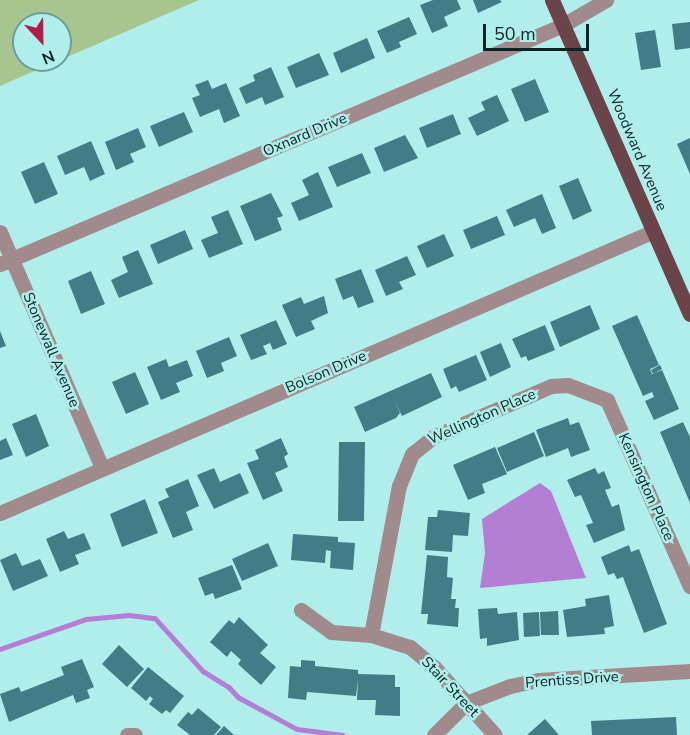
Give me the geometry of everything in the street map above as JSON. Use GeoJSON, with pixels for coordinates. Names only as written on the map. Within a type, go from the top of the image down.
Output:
{"type":"FeatureCollection","features":[{"type":"Feature","properties":{"kind":"main road","name":"Woodward Avenue"},"geometry":{"type":"LineString","coordinates":[[552,0],[690,314]]}},
{"type":"Feature","properties":{"kind":"street","name":"Oxnard Drive"},"geometry":{"type":"LineString","coordinates":[[6,261],[563,25],[606,0]]}},
{"type":"Feature","properties":{"kind":"street","name":"Stonewall Avenue"},"geometry":{"type":"LineString","coordinates":[[0,232],[6,261],[102,468]]}},
{"type":"Feature","properties":{"kind":"street","name":"Bolson Drive"},"geometry":{"type":"LineString","coordinates":[[0,513],[652,232]]}},
{"type":"Feature","properties":{"kind":"street","name":"Wellington Place"},"geometry":{"type":"LineString","coordinates":[[371,635],[399,486],[420,445],[551,386],[568,385],[596,396]]}},
{"type":"Feature","properties":{"kind":"street","name":"Kensington Place"},"geometry":{"type":"LineString","coordinates":[[596,396],[607,400],[690,586]]}},
{"type":"Feature","properties":{"kind":"street","name":"Stair Street"},"geometry":{"type":"LineString","coordinates":[[301,610],[331,632],[371,635],[410,647],[434,667],[495,735]]}},
{"type":"Feature","properties":{"kind":"street","name":"Prentiss Drive"},"geometry":{"type":"LineString","coordinates":[[434,735],[466,703],[538,680],[690,671]]}},
{"type":"Feature","properties":{"kind":"street"},"geometry":{"type":"LineString","coordinates":[[127,735],[135,735]]}},
{"type":"Feature","properties":{"kind":"green space"},"geometry":{"type":"Polygon","coordinates":[[[0,0],[199,0],[72,55],[72,12],[12,12],[12,72],[32,72],[0,86],[0,0]]]}},
{"type":"Feature","properties":{"kind":"shaded area"},"geometry":{"type":"Polygon","coordinates":[[[540,483],[551,491],[586,578],[480,588],[485,553],[482,519],[540,483]]]}},
{"type":"Feature","properties":{"kind":"building"},"geometry":{"type":"Polygon","coordinates":[[[433,0],[457,0],[461,9],[444,17],[448,26],[432,33],[420,5],[433,0]]]}},
{"type":"Feature","properties":{"kind":"building"},"geometry":{"type":"Polygon","coordinates":[[[473,0],[500,0],[502,2],[478,13],[473,0]]]}},
{"type":"Feature","properties":{"kind":"building"},"geometry":{"type":"Polygon","coordinates":[[[409,17],[417,34],[399,42],[401,47],[387,53],[377,31],[409,17]]]}},
{"type":"Feature","properties":{"kind":"building"},"geometry":{"type":"Polygon","coordinates":[[[690,22],[690,48],[675,50],[672,24],[690,22]]]}},
{"type":"Feature","properties":{"kind":"building"},"geometry":{"type":"Polygon","coordinates":[[[655,30],[661,67],[641,70],[635,33],[655,30]]]}},
{"type":"Feature","properties":{"kind":"building"},"geometry":{"type":"Polygon","coordinates":[[[367,38],[375,58],[341,73],[333,53],[367,38]]]}},
{"type":"Feature","properties":{"kind":"building"},"geometry":{"type":"Polygon","coordinates":[[[319,53],[329,75],[296,88],[287,67],[319,53]]]}},
{"type":"Feature","properties":{"kind":"building"},"geometry":{"type":"Polygon","coordinates":[[[271,67],[284,97],[265,105],[262,97],[246,104],[239,88],[255,81],[253,75],[271,67]]]}},
{"type":"Feature","properties":{"kind":"building"},"geometry":{"type":"Polygon","coordinates":[[[535,79],[549,112],[525,122],[511,89],[535,79]]]}},
{"type":"Feature","properties":{"kind":"building"},"geometry":{"type":"Polygon","coordinates":[[[208,80],[212,89],[226,83],[240,116],[224,123],[219,109],[200,117],[192,98],[200,95],[195,85],[208,80]]]}},
{"type":"Feature","properties":{"kind":"building"},"geometry":{"type":"Polygon","coordinates":[[[497,95],[509,121],[477,136],[468,118],[485,110],[481,102],[497,95]]]}},
{"type":"Feature","properties":{"kind":"building"},"geometry":{"type":"Polygon","coordinates":[[[184,112],[193,132],[159,147],[150,126],[184,112]]]}},
{"type":"Feature","properties":{"kind":"building"},"geometry":{"type":"Polygon","coordinates":[[[453,114],[461,134],[427,148],[419,128],[453,114]]]}},
{"type":"Feature","properties":{"kind":"building"},"geometry":{"type":"Polygon","coordinates":[[[138,128],[146,147],[130,154],[134,162],[116,170],[105,142],[138,128]]]}},
{"type":"Feature","properties":{"kind":"building"},"geometry":{"type":"Polygon","coordinates":[[[405,135],[418,158],[384,172],[374,148],[405,135]]]}},
{"type":"Feature","properties":{"kind":"building"},"geometry":{"type":"Polygon","coordinates":[[[690,138],[690,174],[677,144],[690,138]]]}},
{"type":"Feature","properties":{"kind":"building"},"geometry":{"type":"Polygon","coordinates":[[[91,141],[105,174],[90,181],[84,167],[65,175],[57,156],[91,141]]]}},
{"type":"Feature","properties":{"kind":"building"},"geometry":{"type":"Polygon","coordinates":[[[362,153],[371,173],[337,187],[328,167],[362,153]]]}},
{"type":"Feature","properties":{"kind":"building"},"geometry":{"type":"Polygon","coordinates":[[[44,162],[58,194],[35,204],[21,172],[44,162]]]}},
{"type":"Feature","properties":{"kind":"building"},"geometry":{"type":"Polygon","coordinates":[[[318,172],[333,207],[299,221],[291,203],[309,195],[302,180],[318,172]]]}},
{"type":"Feature","properties":{"kind":"building"},"geometry":{"type":"Polygon","coordinates":[[[578,178],[592,211],[573,220],[559,186],[578,178]]]}},
{"type":"Feature","properties":{"kind":"building"},"geometry":{"type":"Polygon","coordinates":[[[271,193],[283,216],[277,218],[282,230],[255,241],[240,206],[271,193]]]}},
{"type":"Feature","properties":{"kind":"building"},"geometry":{"type":"Polygon","coordinates":[[[542,194],[556,228],[542,234],[535,218],[514,227],[506,210],[542,194]]]}},
{"type":"Feature","properties":{"kind":"building"},"geometry":{"type":"Polygon","coordinates":[[[228,210],[243,244],[209,258],[201,240],[218,233],[211,217],[228,210]]]}},
{"type":"Feature","properties":{"kind":"building"},"geometry":{"type":"Polygon","coordinates":[[[497,216],[505,235],[471,249],[463,230],[497,216]]]}},
{"type":"Feature","properties":{"kind":"building"},"geometry":{"type":"Polygon","coordinates":[[[185,230],[193,249],[158,264],[150,245],[185,230]]]}},
{"type":"Feature","properties":{"kind":"building"},"geometry":{"type":"Polygon","coordinates":[[[444,234],[454,256],[427,268],[417,246],[444,234]]]}},
{"type":"Feature","properties":{"kind":"building"},"geometry":{"type":"Polygon","coordinates":[[[138,250],[153,284],[119,298],[111,280],[128,272],[122,257],[138,250]]]}},
{"type":"Feature","properties":{"kind":"building"},"geometry":{"type":"Polygon","coordinates":[[[407,256],[416,275],[399,282],[403,289],[386,296],[375,270],[407,256]]]}},
{"type":"Feature","properties":{"kind":"building"},"geometry":{"type":"Polygon","coordinates":[[[361,269],[374,302],[358,308],[353,296],[343,300],[335,279],[361,269]]]}},
{"type":"Feature","properties":{"kind":"building"},"geometry":{"type":"Polygon","coordinates":[[[91,271],[105,304],[81,314],[68,281],[91,271]]]}},
{"type":"Feature","properties":{"kind":"building"},"geometry":{"type":"Polygon","coordinates":[[[324,296],[328,313],[311,321],[315,329],[296,337],[282,305],[301,297],[304,304],[324,296]]]}},
{"type":"Feature","properties":{"kind":"building"},"geometry":{"type":"Polygon","coordinates":[[[590,305],[600,329],[560,347],[550,322],[590,305]]]}},
{"type":"Feature","properties":{"kind":"building"},"geometry":{"type":"Polygon","coordinates":[[[637,315],[659,365],[650,369],[652,374],[648,376],[662,370],[679,409],[654,420],[645,401],[654,397],[652,392],[643,396],[612,326],[637,315]]]}},
{"type":"Feature","properties":{"kind":"building"},"geometry":{"type":"Polygon","coordinates":[[[276,320],[287,344],[273,350],[270,343],[263,346],[267,354],[251,360],[240,335],[276,320]]]}},
{"type":"Feature","properties":{"kind":"building"},"geometry":{"type":"Polygon","coordinates":[[[545,325],[555,350],[528,361],[526,356],[521,358],[512,339],[545,325]]]}},
{"type":"Feature","properties":{"kind":"building"},"geometry":{"type":"Polygon","coordinates":[[[0,331],[6,346],[0,348],[0,331]]]}},
{"type":"Feature","properties":{"kind":"building"},"geometry":{"type":"Polygon","coordinates":[[[229,337],[237,356],[221,363],[224,371],[207,378],[196,351],[229,337]]]}},
{"type":"Feature","properties":{"kind":"building"},"geometry":{"type":"Polygon","coordinates":[[[501,343],[511,367],[490,377],[480,352],[501,343]]]}},
{"type":"Feature","properties":{"kind":"building"},"geometry":{"type":"Polygon","coordinates":[[[476,355],[487,380],[459,392],[456,386],[451,389],[443,369],[476,355]]]}},
{"type":"Feature","properties":{"kind":"building"},"geometry":{"type":"Polygon","coordinates":[[[166,359],[169,367],[187,360],[193,376],[176,383],[180,392],[161,400],[147,367],[166,359]]]}},
{"type":"Feature","properties":{"kind":"building"},"geometry":{"type":"Polygon","coordinates":[[[660,365],[662,369],[653,374],[651,370],[660,365]]]}},
{"type":"Feature","properties":{"kind":"building"},"geometry":{"type":"Polygon","coordinates":[[[135,372],[149,404],[126,414],[112,382],[135,372]]]}},
{"type":"Feature","properties":{"kind":"building"},"geometry":{"type":"Polygon","coordinates":[[[431,373],[442,397],[402,416],[394,400],[400,413],[396,418],[365,432],[354,407],[431,373]]]}},
{"type":"Feature","properties":{"kind":"building"},"geometry":{"type":"Polygon","coordinates":[[[36,414],[49,446],[26,457],[12,424],[36,414]]]}},
{"type":"Feature","properties":{"kind":"building"},"geometry":{"type":"Polygon","coordinates":[[[568,418],[570,425],[579,422],[590,450],[571,457],[568,448],[546,457],[536,430],[568,418]]]}},
{"type":"Feature","properties":{"kind":"building"},"geometry":{"type":"Polygon","coordinates":[[[683,422],[690,437],[690,503],[660,432],[683,422]]]}},
{"type":"Feature","properties":{"kind":"building"},"geometry":{"type":"Polygon","coordinates":[[[534,432],[544,456],[507,472],[497,448],[534,432]]]}},
{"type":"Feature","properties":{"kind":"building"},"geometry":{"type":"Polygon","coordinates":[[[6,438],[13,455],[0,460],[0,441],[6,438]]]}},
{"type":"Feature","properties":{"kind":"building"},"geometry":{"type":"Polygon","coordinates":[[[281,438],[288,454],[284,457],[288,467],[275,473],[283,491],[263,500],[247,463],[259,459],[255,450],[281,438]]]}},
{"type":"Feature","properties":{"kind":"building"},"geometry":{"type":"Polygon","coordinates":[[[339,442],[365,442],[364,521],[338,521],[339,442]]]}},
{"type":"Feature","properties":{"kind":"building"},"geometry":{"type":"Polygon","coordinates":[[[495,447],[507,474],[482,484],[485,493],[468,500],[453,465],[495,447]]]}},
{"type":"Feature","properties":{"kind":"building"},"geometry":{"type":"Polygon","coordinates":[[[214,468],[220,482],[240,473],[249,493],[214,509],[197,475],[214,468]]]}},
{"type":"Feature","properties":{"kind":"building"},"geometry":{"type":"Polygon","coordinates":[[[595,468],[598,474],[604,471],[611,488],[605,490],[612,507],[619,504],[625,530],[594,543],[586,525],[593,523],[581,495],[575,497],[567,480],[595,468]]]}},
{"type":"Feature","properties":{"kind":"building"},"geometry":{"type":"Polygon","coordinates":[[[188,479],[199,506],[186,512],[193,530],[173,538],[158,502],[169,497],[165,489],[188,479]]]}},
{"type":"Feature","properties":{"kind":"building"},"geometry":{"type":"Polygon","coordinates":[[[145,499],[158,533],[122,547],[110,514],[145,499]]]}},
{"type":"Feature","properties":{"kind":"building"},"geometry":{"type":"Polygon","coordinates":[[[438,510],[470,513],[468,536],[453,535],[452,552],[425,550],[428,517],[437,517],[438,510]]]}},
{"type":"Feature","properties":{"kind":"building"},"geometry":{"type":"Polygon","coordinates":[[[64,531],[68,539],[84,533],[91,549],[75,555],[79,564],[60,572],[46,539],[64,531]]]}},
{"type":"Feature","properties":{"kind":"building"},"geometry":{"type":"Polygon","coordinates":[[[293,534],[338,537],[338,542],[355,543],[353,570],[330,568],[331,551],[326,550],[325,563],[291,560],[293,534]]]}},
{"type":"Feature","properties":{"kind":"building"},"geometry":{"type":"Polygon","coordinates":[[[268,543],[278,566],[242,581],[232,559],[268,543]]]}},
{"type":"Feature","properties":{"kind":"building"},"geometry":{"type":"Polygon","coordinates":[[[629,545],[631,552],[639,549],[667,624],[644,633],[623,577],[617,579],[614,573],[608,575],[601,557],[629,545]]]}},
{"type":"Feature","properties":{"kind":"building"},"geometry":{"type":"Polygon","coordinates":[[[16,553],[22,566],[40,559],[48,576],[13,591],[0,560],[16,553]]]}},
{"type":"Feature","properties":{"kind":"building"},"geometry":{"type":"Polygon","coordinates":[[[427,555],[448,557],[447,577],[453,578],[451,599],[456,599],[455,608],[459,608],[458,627],[427,624],[428,614],[421,614],[427,555]]]}},
{"type":"Feature","properties":{"kind":"building"},"geometry":{"type":"Polygon","coordinates":[[[232,565],[242,589],[215,599],[213,593],[205,596],[198,578],[232,565]]]}},
{"type":"Feature","properties":{"kind":"building"},"geometry":{"type":"Polygon","coordinates":[[[609,595],[614,626],[604,628],[605,634],[567,637],[563,610],[586,606],[585,599],[609,595]]]}},
{"type":"Feature","properties":{"kind":"building"},"geometry":{"type":"Polygon","coordinates":[[[497,608],[498,614],[517,612],[519,640],[487,646],[487,638],[480,639],[478,609],[497,608]]]}},
{"type":"Feature","properties":{"kind":"building"},"geometry":{"type":"Polygon","coordinates":[[[558,611],[559,635],[541,635],[540,612],[558,611]]]}},
{"type":"Feature","properties":{"kind":"building"},"geometry":{"type":"Polygon","coordinates":[[[539,612],[540,636],[524,637],[523,613],[539,612]]]}},
{"type":"Feature","properties":{"kind":"building"},"geometry":{"type":"Polygon","coordinates":[[[239,617],[268,645],[260,653],[276,667],[261,685],[238,664],[241,660],[231,651],[227,657],[210,642],[229,620],[234,624],[239,617]]]}},
{"type":"Feature","properties":{"kind":"building"},"geometry":{"type":"Polygon","coordinates":[[[119,645],[144,669],[127,687],[102,664],[119,645]]]}},
{"type":"Feature","properties":{"kind":"building"},"geometry":{"type":"Polygon","coordinates":[[[82,659],[94,687],[87,690],[90,698],[76,703],[73,695],[9,722],[0,694],[19,687],[21,692],[64,675],[61,667],[82,659]]]}},
{"type":"Feature","properties":{"kind":"building"},"geometry":{"type":"Polygon","coordinates":[[[301,660],[315,661],[315,666],[358,670],[358,674],[395,675],[395,687],[400,687],[400,716],[375,715],[376,700],[357,700],[358,679],[356,696],[307,692],[306,700],[288,698],[290,666],[301,667],[301,660]]]}},
{"type":"Feature","properties":{"kind":"building"},"geometry":{"type":"Polygon","coordinates":[[[148,667],[184,696],[170,713],[166,710],[162,714],[149,704],[153,699],[150,696],[146,701],[131,688],[148,667]]]}},
{"type":"Feature","properties":{"kind":"building"},"geometry":{"type":"Polygon","coordinates":[[[198,708],[221,727],[214,735],[190,735],[177,725],[188,712],[192,715],[198,708]]]}},
{"type":"Feature","properties":{"kind":"building"},"geometry":{"type":"Polygon","coordinates":[[[676,717],[677,735],[592,735],[591,721],[676,717]]]}},
{"type":"Feature","properties":{"kind":"building"},"geometry":{"type":"Polygon","coordinates":[[[545,719],[559,735],[527,735],[545,719]]]}},
{"type":"Feature","properties":{"kind":"building"},"geometry":{"type":"Polygon","coordinates":[[[224,726],[234,735],[216,735],[224,726]]]}},
{"type":"Feature","properties":{"kind":"waterway"},"geometry":{"type":"LineString","coordinates":[[0,649],[86,619],[129,615],[155,618],[203,671],[229,687],[238,697],[297,729],[343,735]]}}]}
